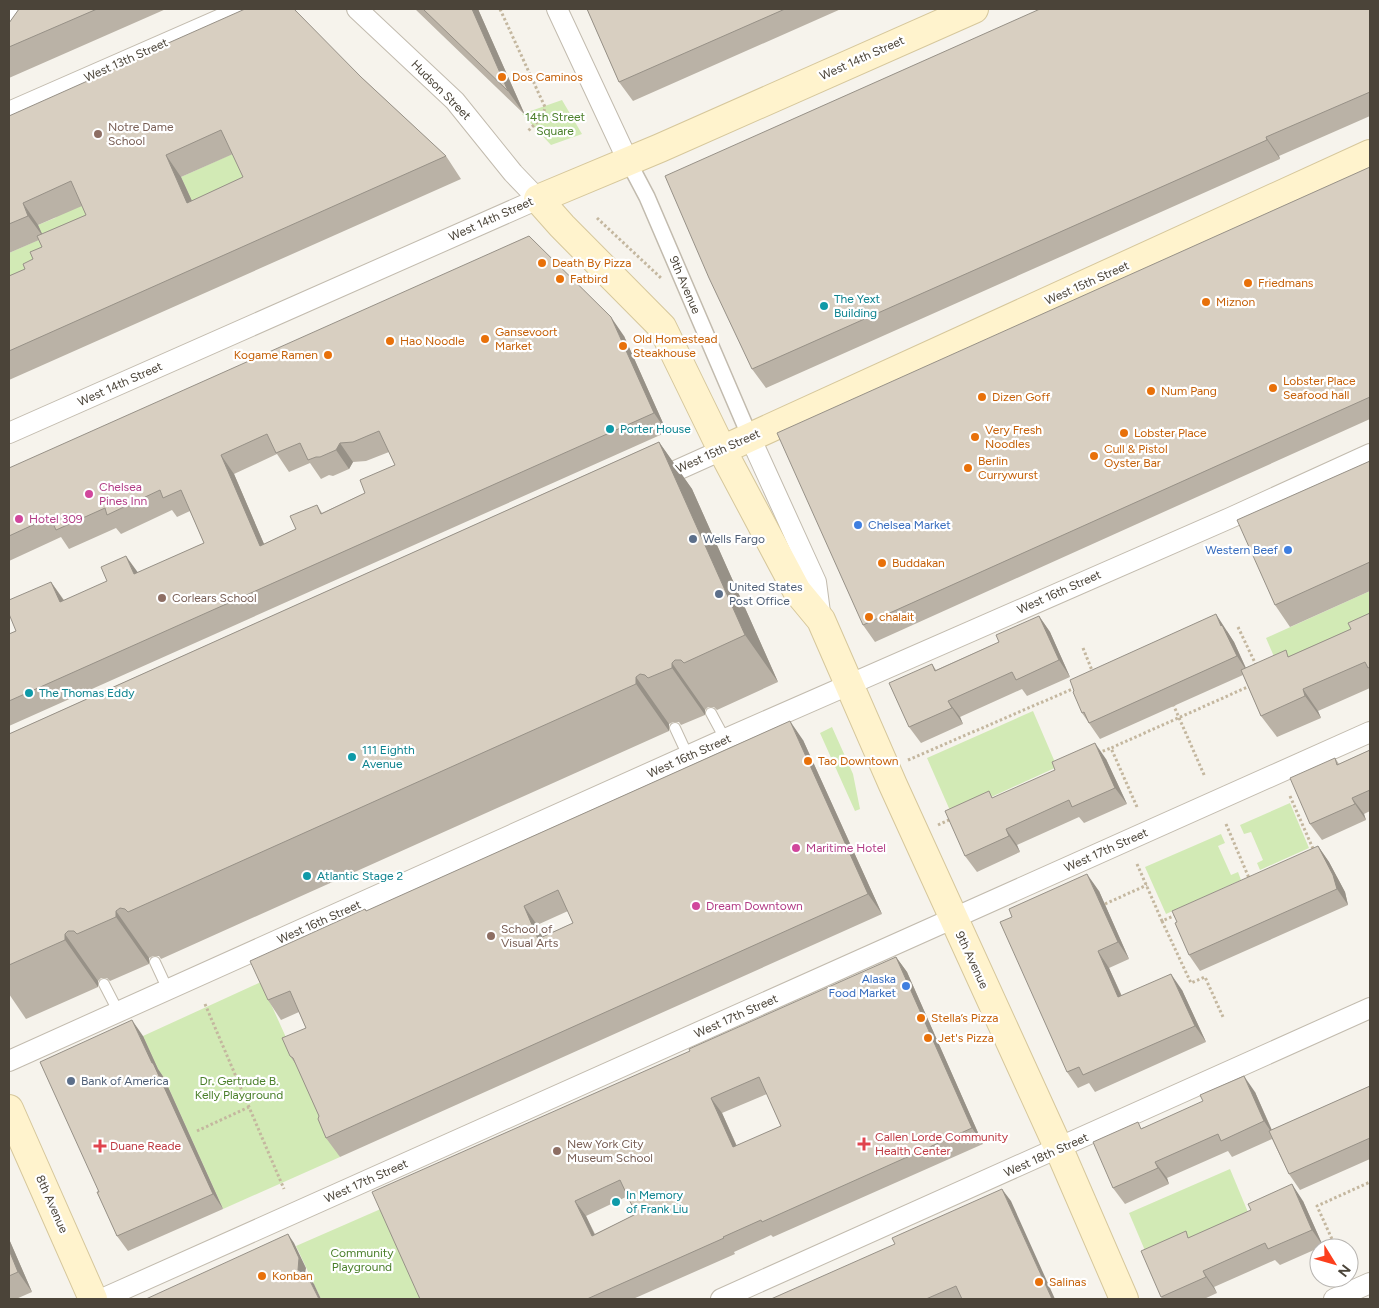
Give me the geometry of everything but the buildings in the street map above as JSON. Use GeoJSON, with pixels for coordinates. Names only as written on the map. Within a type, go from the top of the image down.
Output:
{"type":"FeatureCollection","features":[{"type":"Feature","properties":{"kind":"main road","name":"West 14th Street"},"geometry":{"type":"LineString","coordinates":[[538,199],[974,9]]}},
{"type":"Feature","properties":{"kind":"main road","name":"West 15th Street"},"geometry":{"type":"LineString","coordinates":[[722,450],[1370,154]]}},
{"type":"Feature","properties":{"kind":"main road","name":"9th Avenue"},"geometry":{"type":"LineString","coordinates":[[538,199],[562,226],[662,327],[722,450],[797,591],[821,620],[953,919],[1059,1148],[1124,1299]]}},
{"type":"Feature","properties":{"kind":"main road","name":"8th Avenue"},"geometry":{"type":"LineString","coordinates":[[9,1109],[94,1299]]}},
{"type":"Feature","properties":{"kind":"street"},"geometry":{"type":"LineString","coordinates":[[9,15],[13,9]]}},
{"type":"Feature","properties":{"kind":"street","name":"West 13th Street"},"geometry":{"type":"LineString","coordinates":[[9,112],[244,9]]}},
{"type":"Feature","properties":{"kind":"street","name":"Hudson Street"},"geometry":{"type":"LineString","coordinates":[[357,9],[456,101],[513,173],[538,199]]}},
{"type":"Feature","properties":{"kind":"street","name":"9th Avenue"},"geometry":{"type":"LineString","coordinates":[[557,9],[628,161],[647,197],[750,436],[816,582],[821,620]]}},
{"type":"Feature","properties":{"kind":"street","name":"West 14th Street"},"geometry":{"type":"LineString","coordinates":[[9,433],[538,199]]}},
{"type":"Feature","properties":{"kind":"street","name":"West 15th Street"},"geometry":{"type":"LineString","coordinates":[[637,488],[722,450]]}},
{"type":"Feature","properties":{"kind":"street","name":"West 16th Street"},"geometry":{"type":"LineString","coordinates":[[9,1062],[725,739],[1230,518],[1370,454]]}},
{"type":"Feature","properties":{"kind":"street","name":"West 17th Street"},"geometry":{"type":"LineString","coordinates":[[102,1299],[1370,732]]}},
{"type":"Feature","properties":{"kind":"street","name":"West 18th Street"},"geometry":{"type":"LineString","coordinates":[[721,1299],[1370,1008]]}},
{"type":"Feature","properties":{"kind":"street"},"geometry":{"type":"LineString","coordinates":[[1334,1299],[1370,1283]]}},
{"type":"Feature","properties":{"kind":"lane"},"geometry":{"type":"LineString","coordinates":[[711,713],[725,739]]}},
{"type":"Feature","properties":{"kind":"lane"},"geometry":{"type":"LineString","coordinates":[[675,728],[688,756]]}},
{"type":"Feature","properties":{"kind":"lane"},"geometry":{"type":"LineString","coordinates":[[155,962],[168,990]]}},
{"type":"Feature","properties":{"kind":"lane"},"geometry":{"type":"LineString","coordinates":[[104,984],[119,1013]]}},
{"type":"Feature","properties":{"kind":"path"},"geometry":{"type":"LineString","coordinates":[[500,9],[546,107],[542,116],[528,131]]}},
{"type":"Feature","properties":{"kind":"path"},"geometry":{"type":"LineString","coordinates":[[597,218],[662,279]]}},
{"type":"Feature","properties":{"kind":"path"},"geometry":{"type":"LineString","coordinates":[[1238,626],[1258,671]]}},
{"type":"Feature","properties":{"kind":"path"},"geometry":{"type":"LineString","coordinates":[[1083,648],[1095,679]]}},
{"type":"Feature","properties":{"kind":"path"},"geometry":{"type":"LineString","coordinates":[[1093,756],[1254,684]]}},
{"type":"Feature","properties":{"kind":"path"},"geometry":{"type":"LineString","coordinates":[[886,769],[1078,686]]}},
{"type":"Feature","properties":{"kind":"path"},"geometry":{"type":"LineString","coordinates":[[1173,704],[1205,776]]}},
{"type":"Feature","properties":{"kind":"path"},"geometry":{"type":"LineString","coordinates":[[1111,748],[1137,807]]}},
{"type":"Feature","properties":{"kind":"path"},"geometry":{"type":"LineString","coordinates":[[1290,796],[1315,852],[1307,856]]}},
{"type":"Feature","properties":{"kind":"path"},"geometry":{"type":"LineString","coordinates":[[916,835],[958,816]]}},
{"type":"Feature","properties":{"kind":"path"},"geometry":{"type":"LineString","coordinates":[[1226,824],[1250,882]]}},
{"type":"Feature","properties":{"kind":"path"},"geometry":{"type":"LineString","coordinates":[[1137,864],[1191,983],[1205,977],[1223,1017]]}},
{"type":"Feature","properties":{"kind":"path"},"geometry":{"type":"LineString","coordinates":[[1104,904],[1147,885]]}},
{"type":"Feature","properties":{"kind":"path"},"geometry":{"type":"LineString","coordinates":[[1162,921],[1180,913]]}},
{"type":"Feature","properties":{"kind":"path"},"geometry":{"type":"LineString","coordinates":[[204,1004],[284,1189]]}},
{"type":"Feature","properties":{"kind":"path"},"geometry":{"type":"LineString","coordinates":[[197,1131],[249,1107]]}},
{"type":"Feature","properties":{"kind":"path"},"geometry":{"type":"LineString","coordinates":[[1331,1238],[1317,1206],[1370,1182]]}},
{"type":"Feature","properties":{"kind":"green space","name":"14th Street Square"},"geometry":{"type":"Polygon","coordinates":[[[562,100],[582,134],[551,145],[522,114],[562,100]]]}},
{"type":"Feature","properties":{"kind":"green space"},"geometry":{"type":"Polygon","coordinates":[[[241,150],[263,206],[202,224],[181,177],[241,150]]]}},
{"type":"Feature","properties":{"kind":"green space"},"geometry":{"type":"Polygon","coordinates":[[[85,187],[107,251],[9,311],[9,253],[43,238],[38,225],[55,218],[85,187]]]}},
{"type":"Feature","properties":{"kind":"green space"},"geometry":{"type":"Polygon","coordinates":[[[1370,591],[1370,641],[1284,680],[1266,638],[1370,591]]]}},
{"type":"Feature","properties":{"kind":"green space"},"geometry":{"type":"Polygon","coordinates":[[[1033,711],[1057,767],[952,815],[927,758],[1033,711]]]}},
{"type":"Feature","properties":{"kind":"green space"},"geometry":{"type":"Polygon","coordinates":[[[832,727],[853,774],[860,809],[855,811],[820,733],[832,727]]]}},
{"type":"Feature","properties":{"kind":"green space"},"geometry":{"type":"Polygon","coordinates":[[[1290,803],[1309,848],[1260,870],[1257,863],[1263,860],[1251,832],[1244,834],[1240,825],[1290,803]]]}},
{"type":"Feature","properties":{"kind":"green space"},"geometry":{"type":"Polygon","coordinates":[[[1221,834],[1225,843],[1218,846],[1231,875],[1238,872],[1241,880],[1166,914],[1145,867],[1221,834]]]}},
{"type":"Feature","properties":{"kind":"green space","name":"Dr. Gertrude B. Kelly Playground"},"geometry":{"type":"Polygon","coordinates":[[[261,982],[340,1157],[223,1209],[143,1036],[261,982]]]}},
{"type":"Feature","properties":{"kind":"green space"},"geometry":{"type":"Polygon","coordinates":[[[1230,1169],[1250,1217],[1149,1260],[1129,1213],[1230,1169]]]}},
{"type":"Feature","properties":{"kind":"green space","name":"Community Playground"},"geometry":{"type":"Polygon","coordinates":[[[383,1208],[424,1299],[321,1299],[296,1246],[383,1208]]]}},
{"type":"Feature","properties":{"kind":"place","name":"Dos Caminos"},"geometry":{"type":"Point","coordinates":[502,77]}},
{"type":"Feature","properties":{"kind":"place","name":"Notre Dame School"},"geometry":{"type":"Point","coordinates":[98,134]}},
{"type":"Feature","properties":{"kind":"place","name":"Death By Pizza"},"geometry":{"type":"Point","coordinates":[542,263]}},
{"type":"Feature","properties":{"kind":"place","name":"Fatbird"},"geometry":{"type":"Point","coordinates":[560,279]}},
{"type":"Feature","properties":{"kind":"place","name":"Friedmans"},"geometry":{"type":"Point","coordinates":[1248,283]}},
{"type":"Feature","properties":{"kind":"place","name":"Miznon"},"geometry":{"type":"Point","coordinates":[1206,302]}},
{"type":"Feature","properties":{"kind":"place","name":"The Yext Building"},"geometry":{"type":"Point","coordinates":[824,306]}},
{"type":"Feature","properties":{"kind":"place","name":"Gansevoort Market"},"geometry":{"type":"Point","coordinates":[485,339]}},
{"type":"Feature","properties":{"kind":"place","name":"Hao Noodle"},"geometry":{"type":"Point","coordinates":[390,341]}},
{"type":"Feature","properties":{"kind":"place","name":"Old Homestead Steakhouse"},"geometry":{"type":"Point","coordinates":[623,346]}},
{"type":"Feature","properties":{"kind":"place","name":"Kogame Ramen"},"geometry":{"type":"Point","coordinates":[328,355]}},
{"type":"Feature","properties":{"kind":"place","name":"Lobster Place Seafood hall"},"geometry":{"type":"Point","coordinates":[1273,388]}},
{"type":"Feature","properties":{"kind":"place","name":"Num Pang"},"geometry":{"type":"Point","coordinates":[1151,391]}},
{"type":"Feature","properties":{"kind":"place","name":"Dizen Goff"},"geometry":{"type":"Point","coordinates":[982,397]}},
{"type":"Feature","properties":{"kind":"place","name":"Porter House"},"geometry":{"type":"Point","coordinates":[610,429]}},
{"type":"Feature","properties":{"kind":"place","name":"Lobster Place"},"geometry":{"type":"Point","coordinates":[1124,433]}},
{"type":"Feature","properties":{"kind":"place","name":"Very Fresh Noodles"},"geometry":{"type":"Point","coordinates":[975,437]}},
{"type":"Feature","properties":{"kind":"place","name":"Cull & Pistol Oyster Bar"},"geometry":{"type":"Point","coordinates":[1094,456]}},
{"type":"Feature","properties":{"kind":"place","name":"Berlin Currywurst"},"geometry":{"type":"Point","coordinates":[968,468]}},
{"type":"Feature","properties":{"kind":"place","name":"Chelsea Pines Inn"},"geometry":{"type":"Point","coordinates":[89,494]}},
{"type":"Feature","properties":{"kind":"place","name":"Hotel 309"},"geometry":{"type":"Point","coordinates":[19,519]}},
{"type":"Feature","properties":{"kind":"place","name":"Chelsea Market"},"geometry":{"type":"Point","coordinates":[858,525]}},
{"type":"Feature","properties":{"kind":"place","name":"Wells Fargo"},"geometry":{"type":"Point","coordinates":[693,539]}},
{"type":"Feature","properties":{"kind":"place","name":"Western Beef"},"geometry":{"type":"Point","coordinates":[1288,550]}},
{"type":"Feature","properties":{"kind":"place","name":"Buddakan"},"geometry":{"type":"Point","coordinates":[882,563]}},
{"type":"Feature","properties":{"kind":"place","name":"United States Post Office"},"geometry":{"type":"Point","coordinates":[719,594]}},
{"type":"Feature","properties":{"kind":"place","name":"Corlears School"},"geometry":{"type":"Point","coordinates":[162,598]}},
{"type":"Feature","properties":{"kind":"place","name":"chalait"},"geometry":{"type":"Point","coordinates":[869,617]}},
{"type":"Feature","properties":{"kind":"place","name":"The Thomas Eddy"},"geometry":{"type":"Point","coordinates":[29,693]}},
{"type":"Feature","properties":{"kind":"place","name":"111 Eighth Avenue"},"geometry":{"type":"Point","coordinates":[352,757]}},
{"type":"Feature","properties":{"kind":"place","name":"Tao Downtown"},"geometry":{"type":"Point","coordinates":[808,761]}},
{"type":"Feature","properties":{"kind":"place","name":"Maritime Hotel"},"geometry":{"type":"Point","coordinates":[796,848]}},
{"type":"Feature","properties":{"kind":"place","name":"Atlantic Stage 2"},"geometry":{"type":"Point","coordinates":[307,876]}},
{"type":"Feature","properties":{"kind":"place","name":"Dream Downtown"},"geometry":{"type":"Point","coordinates":[696,906]}},
{"type":"Feature","properties":{"kind":"place","name":"School of Visual Arts"},"geometry":{"type":"Point","coordinates":[491,936]}},
{"type":"Feature","properties":{"kind":"place","name":"Alaska Food Market"},"geometry":{"type":"Point","coordinates":[906,986]}},
{"type":"Feature","properties":{"kind":"place","name":"Stella’s Pizza"},"geometry":{"type":"Point","coordinates":[921,1018]}},
{"type":"Feature","properties":{"kind":"place","name":"Jet's Pizza"},"geometry":{"type":"Point","coordinates":[928,1038]}},
{"type":"Feature","properties":{"kind":"place","name":"Bank of America"},"geometry":{"type":"Point","coordinates":[71,1081]}},
{"type":"Feature","properties":{"kind":"place","name":"Callen Lorde Community Health Center"},"geometry":{"type":"Point","coordinates":[864,1144]}},
{"type":"Feature","properties":{"kind":"place","name":"Duane Reade"},"geometry":{"type":"Point","coordinates":[100,1146]}},
{"type":"Feature","properties":{"kind":"place","name":"New York City Museum School"},"geometry":{"type":"Point","coordinates":[557,1151]}},
{"type":"Feature","properties":{"kind":"place","name":"In Memory of Frank Liu"},"geometry":{"type":"Point","coordinates":[616,1202]}},
{"type":"Feature","properties":{"kind":"place","name":"Konban"},"geometry":{"type":"Point","coordinates":[262,1276]}},
{"type":"Feature","properties":{"kind":"place","name":"Salinas"},"geometry":{"type":"Point","coordinates":[1039,1282]}}]}
